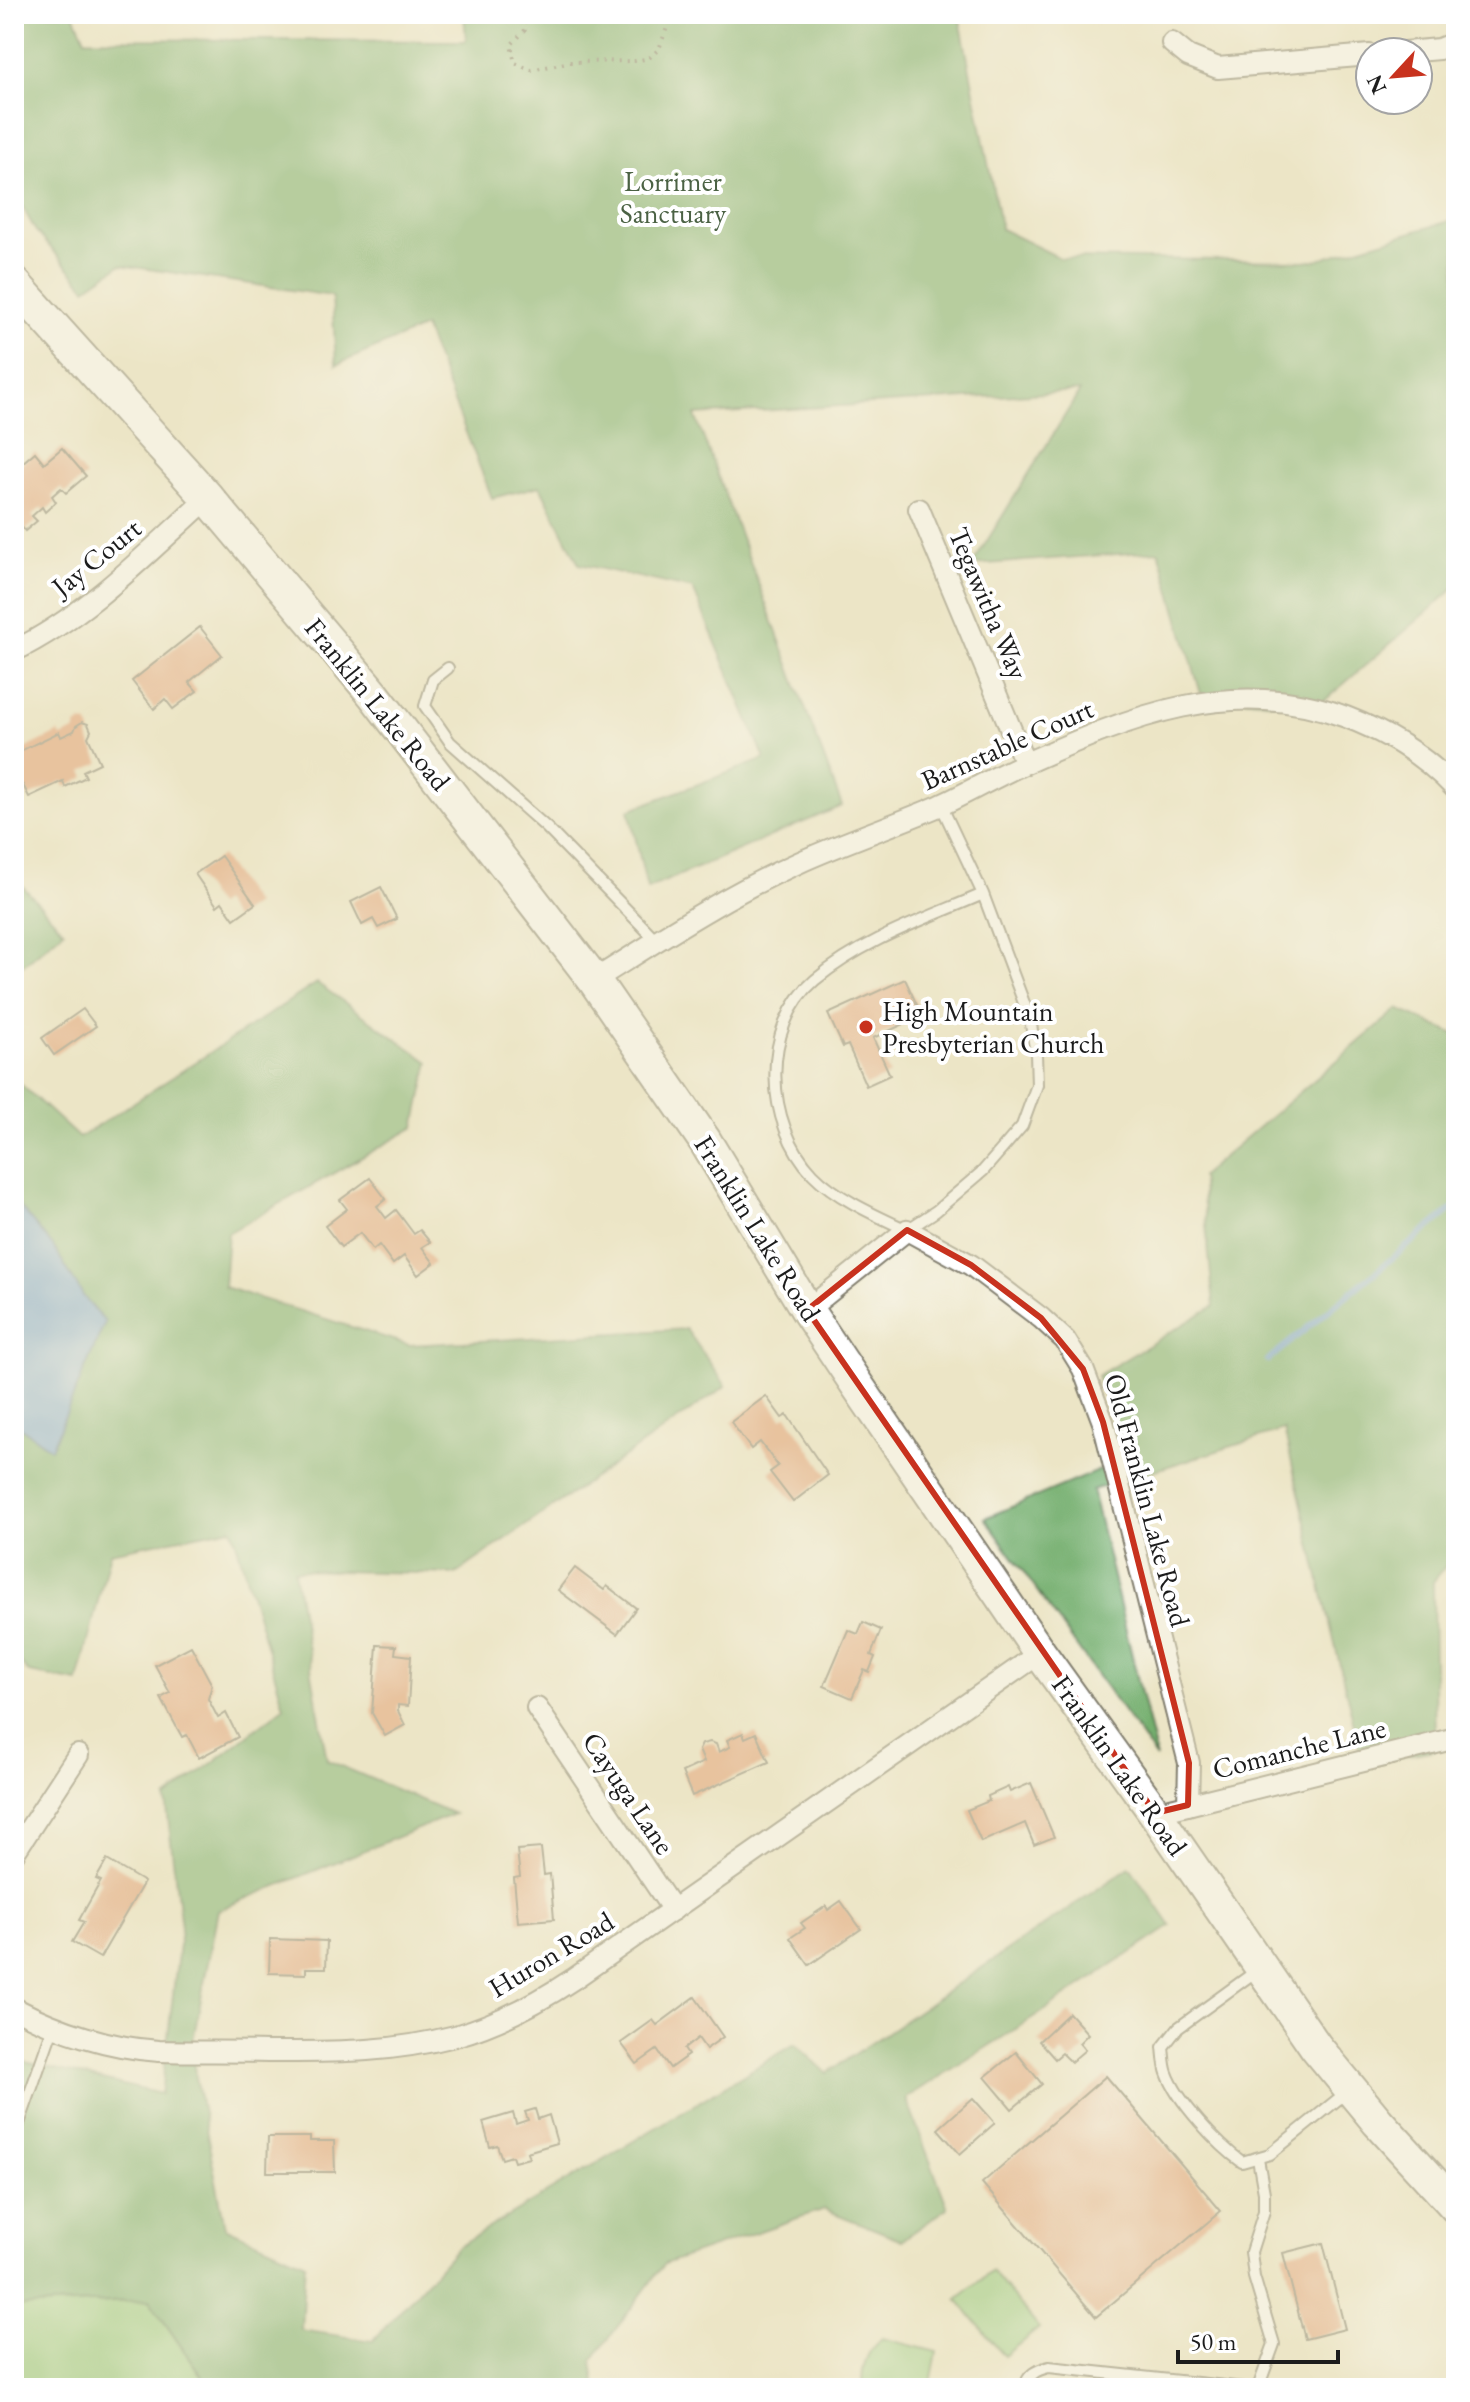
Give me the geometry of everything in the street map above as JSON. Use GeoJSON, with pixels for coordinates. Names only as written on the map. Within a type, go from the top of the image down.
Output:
{"type":"FeatureCollection","features":[{"type":"Feature","properties":{"kind":"main road","name":"Franklin Lake Road"},"geometry":{"type":"LineString","coordinates":[[14,283],[208,498],[374,695],[594,980],[705,1141],[807,1310],[1040,1653],[1155,1813],[1260,1968],[1350,2089],[1456,2207]]}},
{"type":"Feature","properties":{"kind":"street"},"geometry":{"type":"LineString","coordinates":[[1434,49],[1456,42]]}},
{"type":"Feature","properties":{"kind":"street"},"geometry":{"type":"LineString","coordinates":[[1172,43],[1188,56],[1218,68],[1354,56]]}},
{"type":"Feature","properties":{"kind":"street","name":"Jay Court"},"geometry":{"type":"LineString","coordinates":[[14,651],[96,599],[208,498]]}},
{"type":"Feature","properties":{"kind":"street","name":"Tegawitha Way"},"geometry":{"type":"LineString","coordinates":[[919,509],[1025,763]]}},
{"type":"Feature","properties":{"kind":"street","name":"Barnstable Court"},"geometry":{"type":"LineString","coordinates":[[594,980],[714,906],[797,863],[941,805],[1025,763],[1137,718],[1178,706],[1214,700],[1250,699],[1292,702],[1332,712],[1404,744],[1437,769],[1456,789]]}},
{"type":"Feature","properties":{"kind":"street"},"geometry":{"type":"LineString","coordinates":[[807,1310],[907,1230]]}},
{"type":"Feature","properties":{"kind":"street","name":"Old Franklin Lake Road"},"geometry":{"type":"LineString","coordinates":[[907,1230],[971,1265],[1041,1318],[1065,1340],[1083,1369],[1103,1422],[1189,1763],[1188,1805]]}},
{"type":"Feature","properties":{"kind":"street","name":"Huron Road"},"geometry":{"type":"LineString","coordinates":[[14,2008],[79,2035],[157,2051],[358,2053],[409,2047],[470,2031],[551,1994],[1040,1653]]}},
{"type":"Feature","properties":{"kind":"street","name":"Cayuga Lane"},"geometry":{"type":"LineString","coordinates":[[537,1708],[673,1910]]}},
{"type":"Feature","properties":{"kind":"street","name":"Comanche Lane"},"geometry":{"type":"LineString","coordinates":[[1155,1813],[1456,1738]]}},
{"type":"Feature","properties":{"kind":"street"},"geometry":{"type":"LineString","coordinates":[[14,1853],[78,1755]]}},
{"type":"Feature","properties":{"kind":"lane"},"geometry":{"type":"LineString","coordinates":[[448,668],[433,680],[425,706],[450,742],[547,828],[657,941]]}},
{"type":"Feature","properties":{"kind":"lane"},"geometry":{"type":"LineString","coordinates":[[941,805],[983,894],[1030,1019],[1037,1085],[1022,1126],[983,1171],[936,1211],[907,1230],[836,1192],[813,1175],[794,1151],[781,1120],[775,1089],[778,1045],[787,1016],[813,982],[865,945],[983,894]]}},
{"type":"Feature","properties":{"kind":"lane"},"geometry":{"type":"LineString","coordinates":[[1260,1968],[1178,2028],[1163,2047],[1167,2072],[1179,2095],[1226,2150],[1242,2162],[1270,2154],[1350,2089]]}},
{"type":"Feature","properties":{"kind":"lane"},"geometry":{"type":"LineString","coordinates":[[14,2138],[54,2025]]}},
{"type":"Feature","properties":{"kind":"lane"},"geometry":{"type":"LineString","coordinates":[[1258,2159],[1264,2211],[1251,2252],[1254,2277],[1274,2344],[1258,2388]]}},
{"type":"Feature","properties":{"kind":"lane"},"geometry":{"type":"LineString","coordinates":[[1025,2388],[1026,2381],[1035,2371],[1049,2367],[1244,2388]]}},
{"type":"Feature","properties":{"kind":"path"},"geometry":{"type":"LineString","coordinates":[[524,14],[525,30],[511,45],[515,63],[531,70],[570,62],[649,58],[659,49],[672,14]]}},
{"type":"Feature","properties":{"kind":"highlighted area"},"geometry":{"type":"Polygon","coordinates":[[[907,1230],[971,1265],[1041,1318],[1083,1369],[1103,1422],[1189,1763],[1188,1805],[1155,1813],[807,1310],[907,1230]]]}},
{"type":"Feature","properties":{"kind":"green space","name":"Lorrimer Sanctuary"},"geometry":{"type":"Polygon","coordinates":[[[14,14],[74,14],[85,39],[466,41],[464,14],[959,14],[1001,229],[1060,258],[1314,261],[1456,219],[1456,587],[1316,708],[1201,694],[1159,551],[972,565],[1080,391],[695,415],[842,806],[647,889],[629,810],[765,759],[693,589],[579,564],[540,486],[492,498],[424,327],[336,365],[332,296],[120,265],[86,288],[35,230],[14,191],[14,14]]]}},
{"type":"Feature","properties":{"kind":"green space"},"geometry":{"type":"Polygon","coordinates":[[[14,877],[64,931],[14,973],[14,877]]]}},
{"type":"Feature","properties":{"kind":"green space"},"geometry":{"type":"Polygon","coordinates":[[[317,983],[429,1062],[415,1127],[228,1233],[224,1287],[409,1345],[686,1329],[726,1386],[456,1574],[294,1570],[327,1760],[454,1814],[218,1910],[191,2051],[225,2227],[305,2263],[301,2330],[373,2341],[457,2247],[795,2044],[827,2073],[1130,1867],[1171,1926],[906,2098],[948,2208],[902,2240],[824,2209],[664,2264],[592,2361],[596,2388],[210,2388],[149,2300],[14,2307],[14,2059],[161,2094],[181,1928],[166,1799],[284,1707],[232,1528],[110,1552],[78,1682],[29,1673],[14,1656],[14,1078],[79,1138],[317,983]]]}},
{"type":"Feature","properties":{"kind":"green space"},"geometry":{"type":"Polygon","coordinates":[[[1398,1009],[1456,1035],[1456,1553],[1433,1582],[1435,1750],[1363,1763],[1284,1430],[1092,1490],[1157,1759],[985,1518],[1124,1460],[1097,1376],[1214,1306],[1201,1176],[1398,1009]]]}},
{"type":"Feature","properties":{"kind":"green space"},"geometry":{"type":"Polygon","coordinates":[[[992,2271],[1039,2328],[1004,2356],[957,2299],[992,2271]]]}},
{"type":"Feature","properties":{"kind":"green space"},"geometry":{"type":"Polygon","coordinates":[[[149,2300],[210,2388],[14,2388],[14,2307],[149,2300]]]}},
{"type":"Feature","properties":{"kind":"green space"},"geometry":{"type":"Polygon","coordinates":[[[882,2338],[937,2352],[930,2388],[863,2388],[866,2360],[882,2338]]]}},
{"type":"Feature","properties":{"kind":"water"},"geometry":{"type":"Polygon","coordinates":[[[14,1200],[53,1246],[84,1297],[105,1322],[51,1449],[14,1423],[14,1200]]]}},
{"type":"Feature","properties":{"kind":"building"},"geometry":{"type":"Polygon","coordinates":[[[62,448],[86,476],[66,493],[61,488],[52,496],[56,502],[45,512],[42,507],[32,516],[37,521],[25,531],[14,518],[14,470],[35,452],[44,463],[62,448]]]}},
{"type":"Feature","properties":{"kind":"building"},"geometry":{"type":"Polygon","coordinates":[[[200,627],[222,655],[189,682],[197,691],[173,709],[165,699],[154,709],[132,681],[200,627]]]}},
{"type":"Feature","properties":{"kind":"building"},"geometry":{"type":"Polygon","coordinates":[[[82,722],[88,724],[91,731],[88,737],[100,763],[83,771],[86,777],[65,787],[63,781],[29,797],[23,785],[14,790],[14,754],[59,732],[61,737],[74,731],[82,722]]]}},
{"type":"Feature","properties":{"kind":"building"},"geometry":{"type":"Polygon","coordinates":[[[221,856],[255,904],[234,919],[222,902],[217,906],[195,874],[221,856]]]}},
{"type":"Feature","properties":{"kind":"building"},"geometry":{"type":"Polygon","coordinates":[[[381,887],[397,919],[378,928],[373,919],[362,925],[351,902],[381,887]]]}},
{"type":"Feature","properties":{"kind":"building","name":"High Mountain Presbyterian Church"},"geometry":{"type":"Polygon","coordinates":[[[905,979],[922,1016],[873,1038],[890,1075],[866,1086],[848,1045],[843,1047],[828,1014],[905,979]]]}},
{"type":"Feature","properties":{"kind":"building"},"geometry":{"type":"Polygon","coordinates":[[[83,1009],[96,1026],[54,1055],[42,1038],[83,1009]]]}},
{"type":"Feature","properties":{"kind":"building"},"geometry":{"type":"Polygon","coordinates":[[[370,1178],[386,1199],[377,1206],[386,1218],[396,1210],[414,1234],[420,1230],[430,1242],[422,1247],[434,1263],[418,1275],[404,1256],[393,1264],[379,1245],[373,1250],[360,1233],[341,1247],[325,1226],[347,1209],[340,1200],[370,1178]]]}},
{"type":"Feature","properties":{"kind":"building"},"geometry":{"type":"Polygon","coordinates":[[[766,1396],[782,1418],[787,1415],[828,1475],[793,1502],[770,1472],[778,1466],[760,1442],[751,1449],[731,1422],[766,1396]]]}},
{"type":"Feature","properties":{"kind":"building"},"geometry":{"type":"Polygon","coordinates":[[[575,1568],[604,1590],[607,1586],[636,1608],[617,1634],[558,1590],[575,1568]]]}},
{"type":"Feature","properties":{"kind":"building"},"geometry":{"type":"Polygon","coordinates":[[[863,1622],[881,1630],[871,1655],[875,1657],[869,1672],[864,1670],[852,1698],[824,1686],[848,1630],[858,1634],[863,1622]]]}},
{"type":"Feature","properties":{"kind":"building"},"geometry":{"type":"Polygon","coordinates":[[[377,1645],[396,1646],[395,1654],[411,1656],[408,1706],[398,1705],[405,1725],[385,1736],[372,1713],[377,1645]]]}},
{"type":"Feature","properties":{"kind":"building"},"geometry":{"type":"Polygon","coordinates":[[[191,1646],[212,1685],[208,1699],[218,1718],[226,1713],[238,1737],[199,1758],[187,1735],[182,1737],[161,1698],[170,1693],[155,1665],[191,1646]]]}},
{"type":"Feature","properties":{"kind":"building"},"geometry":{"type":"Polygon","coordinates":[[[743,1733],[745,1738],[756,1733],[769,1762],[692,1796],[682,1772],[704,1762],[699,1750],[702,1744],[716,1744],[719,1752],[730,1747],[727,1740],[743,1733]]]}},
{"type":"Feature","properties":{"kind":"building"},"geometry":{"type":"Polygon","coordinates":[[[1031,1783],[1054,1837],[1034,1845],[1025,1823],[981,1842],[967,1810],[989,1801],[988,1796],[1008,1787],[1010,1792],[1031,1783]]]}},
{"type":"Feature","properties":{"kind":"building"},"geometry":{"type":"Polygon","coordinates":[[[541,1848],[544,1875],[550,1874],[554,1919],[518,1922],[514,1878],[520,1877],[517,1850],[541,1848]]]}},
{"type":"Feature","properties":{"kind":"building"},"geometry":{"type":"Polygon","coordinates":[[[107,1860],[144,1882],[100,1958],[72,1942],[84,1922],[79,1920],[101,1881],[96,1879],[107,1860]]]}},
{"type":"Feature","properties":{"kind":"building"},"geometry":{"type":"Polygon","coordinates":[[[841,1901],[861,1929],[809,1965],[790,1938],[805,1928],[801,1923],[826,1906],[828,1910],[841,1901]]]}},
{"type":"Feature","properties":{"kind":"building"},"geometry":{"type":"Polygon","coordinates":[[[270,1939],[327,1941],[326,1968],[306,1968],[306,1974],[269,1973],[270,1939]]]}},
{"type":"Feature","properties":{"kind":"building"},"geometry":{"type":"Polygon","coordinates":[[[695,1997],[723,2037],[706,2049],[698,2038],[684,2049],[688,2055],[670,2068],[657,2050],[637,2064],[621,2043],[653,2020],[657,2025],[695,1997]]]}},
{"type":"Feature","properties":{"kind":"building"},"geometry":{"type":"Polygon","coordinates":[[[1069,2013],[1088,2034],[1079,2043],[1085,2050],[1071,2062],[1062,2053],[1055,2059],[1039,2041],[1069,2013]]]}},
{"type":"Feature","properties":{"kind":"building"},"geometry":{"type":"Polygon","coordinates":[[[1016,2052],[1042,2084],[1012,2109],[985,2077],[1016,2052]]]}},
{"type":"Feature","properties":{"kind":"building"},"geometry":{"type":"Polygon","coordinates":[[[1106,2076],[1221,2211],[1096,2317],[982,2183],[1106,2076]]]}},
{"type":"Feature","properties":{"kind":"building"},"geometry":{"type":"Polygon","coordinates":[[[973,2098],[995,2123],[960,2154],[938,2129],[973,2098]]]}},
{"type":"Feature","properties":{"kind":"building"},"geometry":{"type":"Polygon","coordinates":[[[535,2109],[538,2119],[549,2115],[557,2143],[527,2152],[529,2158],[514,2162],[512,2156],[502,2159],[497,2145],[490,2147],[483,2122],[513,2113],[516,2124],[528,2120],[525,2112],[535,2109]]]}},
{"type":"Feature","properties":{"kind":"building"},"geometry":{"type":"Polygon","coordinates":[[[268,2137],[310,2137],[310,2141],[334,2141],[335,2172],[267,2172],[268,2137]]]}},
{"type":"Feature","properties":{"kind":"building"},"geometry":{"type":"Polygon","coordinates":[[[1323,2243],[1345,2329],[1305,2339],[1283,2253],[1323,2243]]]}},
{"type":"Feature","properties":{"kind":"waterway"},"geometry":{"type":"LineString","coordinates":[[1268,1360],[1456,1206]]}},
{"type":"Feature","properties":{"kind":"place","name":"High Mountain Presbyterian Church"},"geometry":{"type":"Point","coordinates":[866,1027]}}]}
